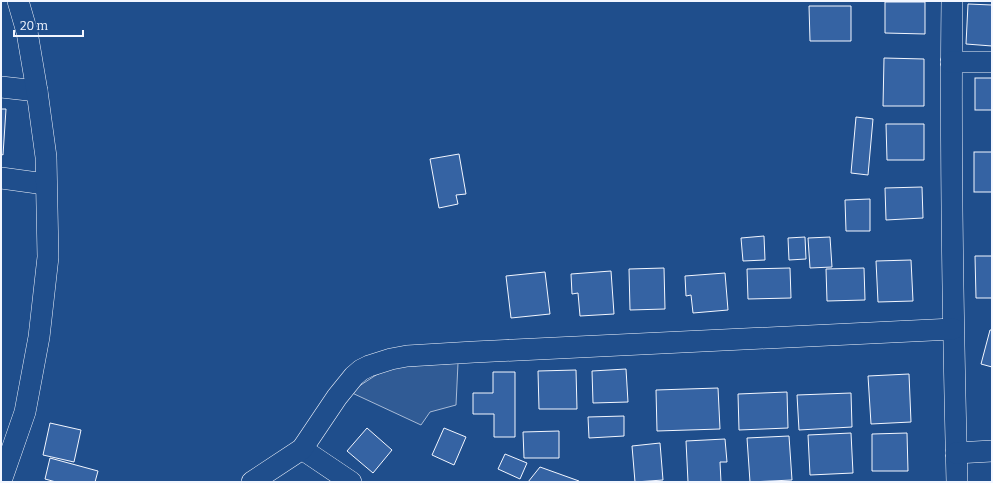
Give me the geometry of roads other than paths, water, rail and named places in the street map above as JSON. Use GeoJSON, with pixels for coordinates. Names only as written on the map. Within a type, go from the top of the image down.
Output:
{"type":"FeatureCollection","features":[{"type":"Feature","properties":{"kind":"street"},"geometry":{"type":"LineString","coordinates":[[3,471],[25,412],[39,336],[48,257],[46,158],[37,90],[27,32],[18,1]]}},
{"type":"Feature","properties":{"kind":"street"},"geometry":{"type":"LineString","coordinates":[[952,1],[953,329],[957,482]]}},
{"type":"Feature","properties":{"kind":"street"},"geometry":{"type":"LineString","coordinates":[[951,62],[992,62]]}},
{"type":"Feature","properties":{"kind":"street"},"geometry":{"type":"LineString","coordinates":[[1,87],[37,90]]}},
{"type":"Feature","properties":{"kind":"street"},"geometry":{"type":"LineString","coordinates":[[1,178],[46,184]]}},
{"type":"Feature","properties":{"kind":"street"},"geometry":{"type":"LineString","coordinates":[[252,482],[302,449],[337,397],[354,376],[369,366],[391,359],[407,356],[490,351],[953,329]]}},
{"type":"Feature","properties":{"kind":"street"},"geometry":{"type":"LineString","coordinates":[[302,449],[351,482]]}},
{"type":"Feature","properties":{"kind":"street"},"geometry":{"type":"LineString","coordinates":[[956,453],[992,451]]}}]}
